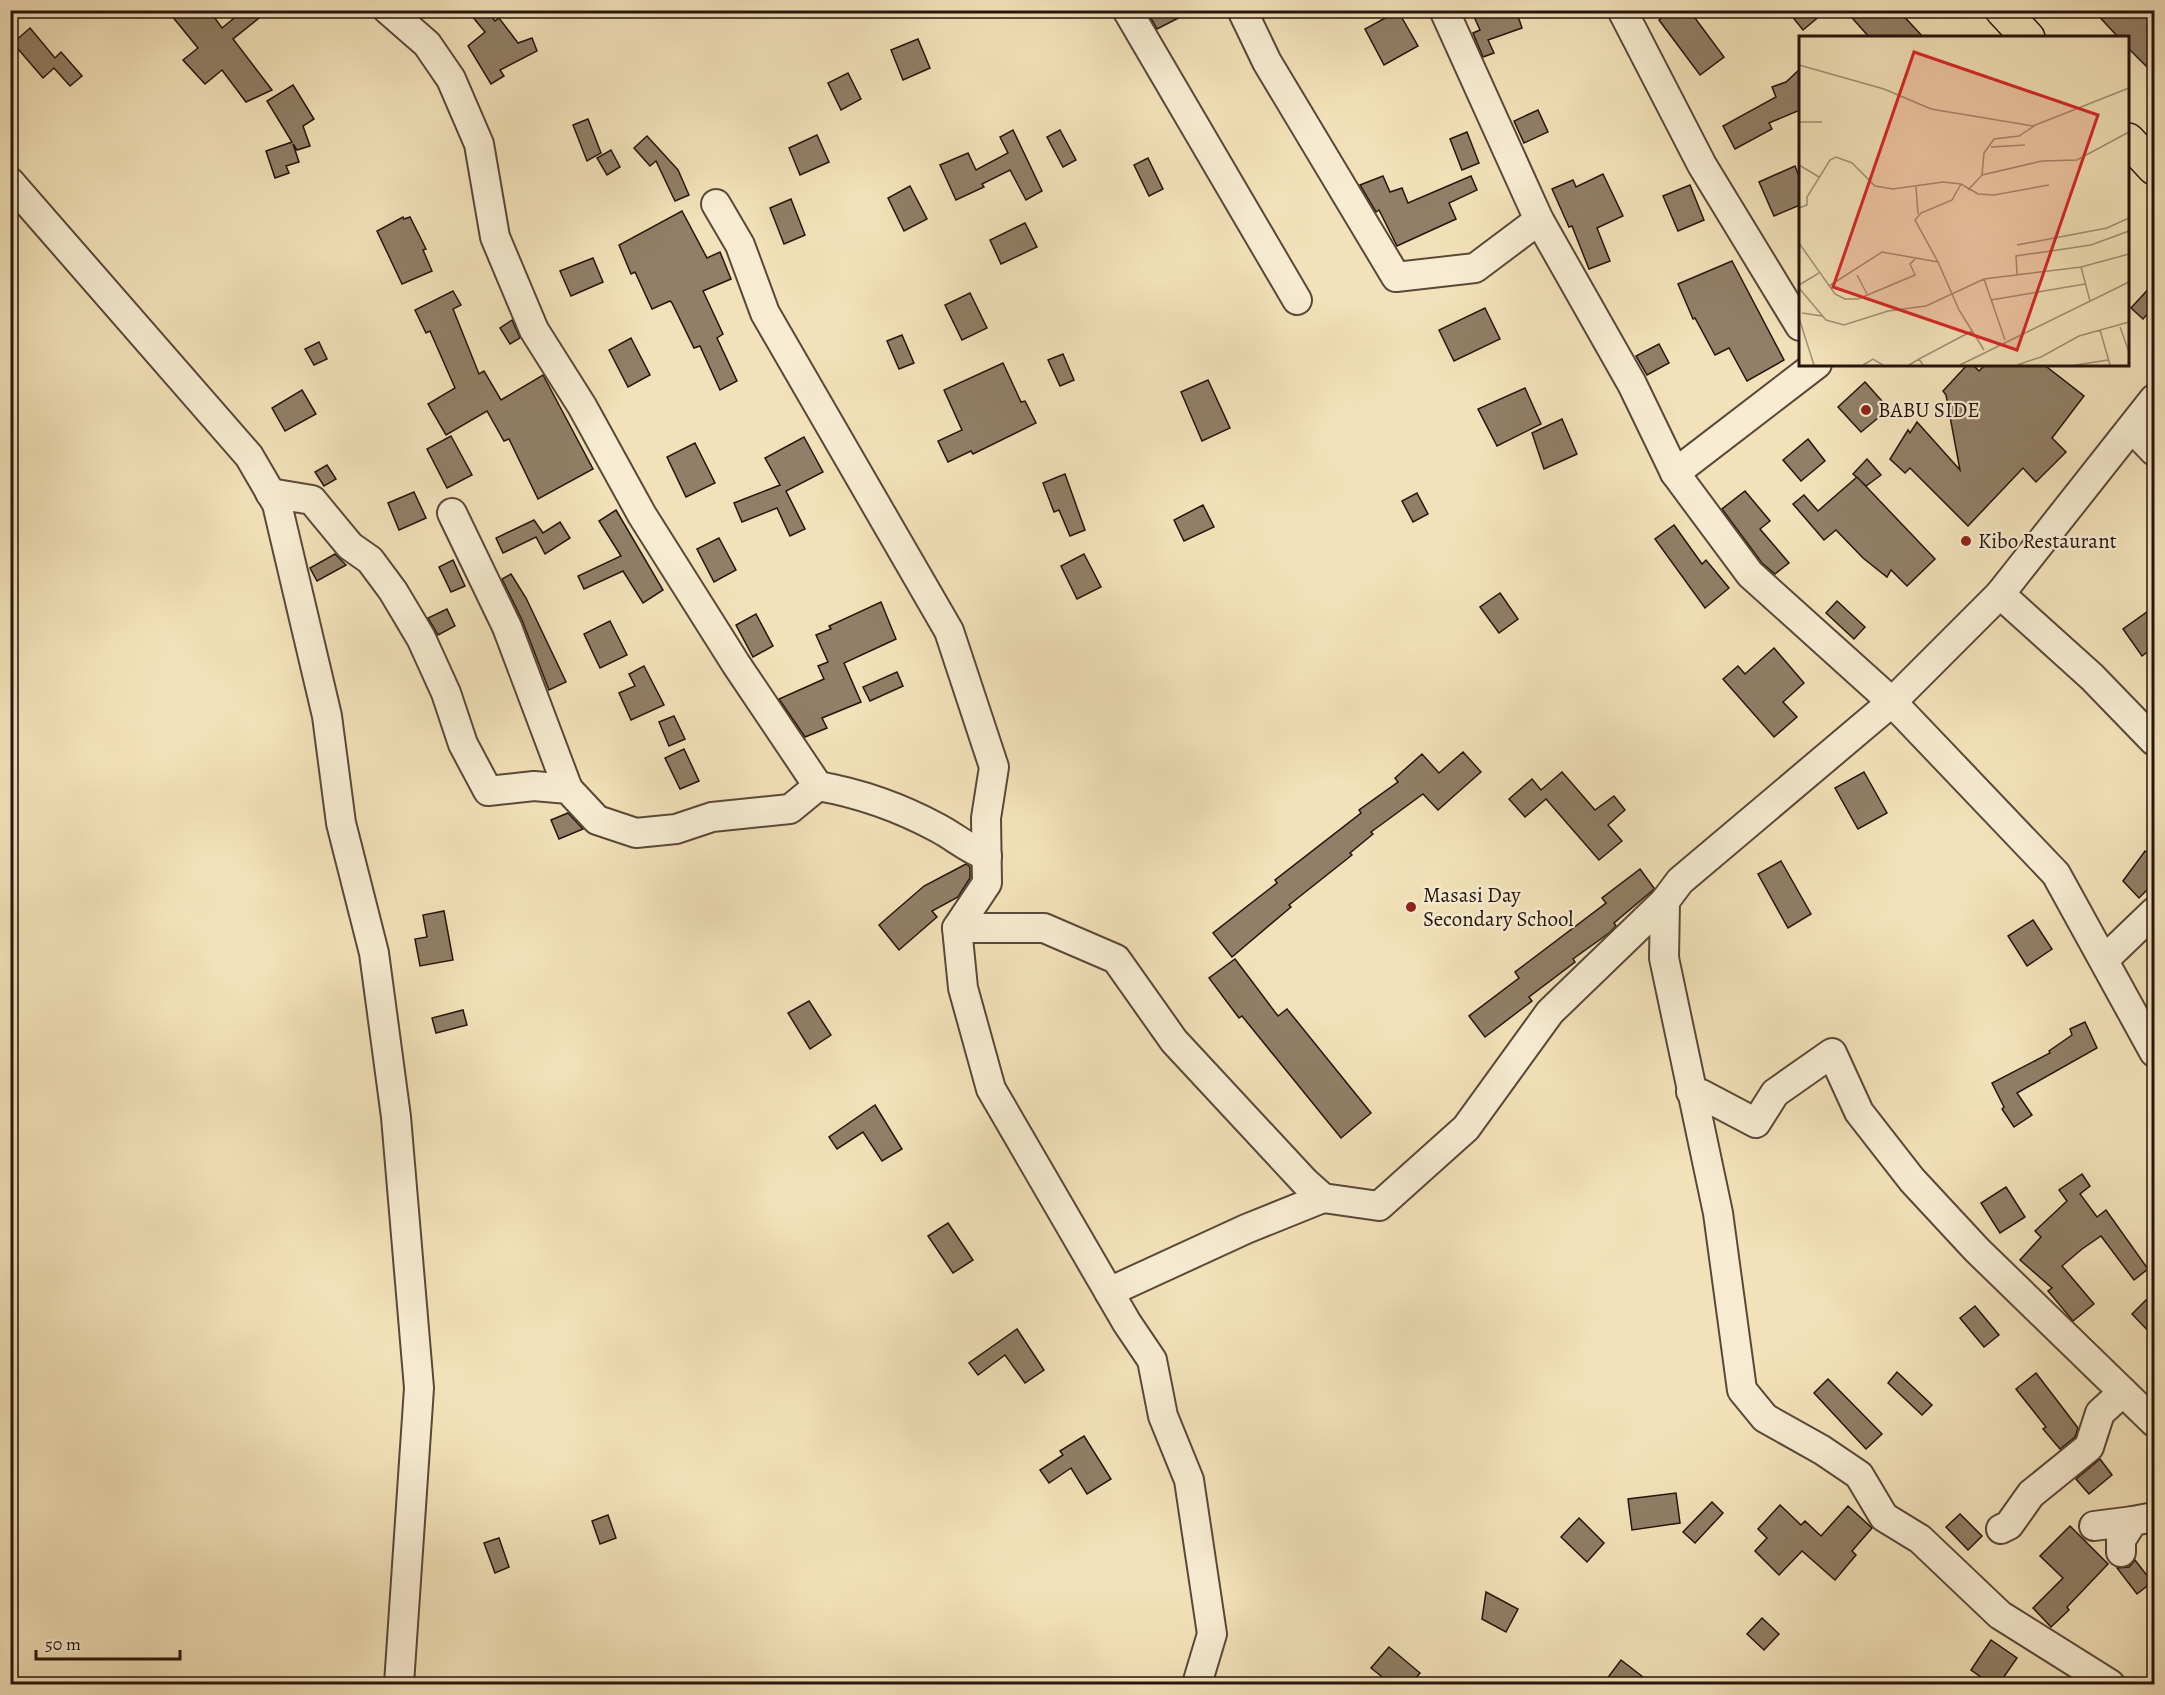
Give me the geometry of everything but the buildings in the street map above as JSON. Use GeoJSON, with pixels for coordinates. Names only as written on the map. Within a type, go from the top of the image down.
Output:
{"type":"FeatureCollection","features":[{"type":"Feature","properties":{"kind":"highway"},"geometry":{"type":"LineString","coordinates":[[2002,10],[2026,36]]}},
{"type":"Feature","properties":{"kind":"highway"},"geometry":{"type":"LineString","coordinates":[[2129,142],[2154,168]]}},
{"type":"Feature","properties":{"kind":"street"},"geometry":{"type":"LineString","coordinates":[[388,10],[427,44],[451,79],[479,144],[495,237],[534,330],[582,406],[649,525],[736,664],[818,786],[852,792],[929,824],[968,849],[987,856]]}},
{"type":"Feature","properties":{"kind":"street"},"geometry":{"type":"LineString","coordinates":[[1127,10],[1297,300]]}},
{"type":"Feature","properties":{"kind":"street"},"geometry":{"type":"LineString","coordinates":[[1242,10],[1267,62],[1396,277],[1475,268],[1539,220]]}},
{"type":"Feature","properties":{"kind":"street"},"geometry":{"type":"LineString","coordinates":[[1444,10],[1539,220],[1632,384],[1675,473],[1750,574],[1892,702],[2056,874],[2154,1052]]}},
{"type":"Feature","properties":{"kind":"street"},"geometry":{"type":"LineString","coordinates":[[1622,10],[1702,165],[1799,324]]}},
{"type":"Feature","properties":{"kind":"street"},"geometry":{"type":"LineString","coordinates":[[10,182],[249,456],[277,504],[327,716],[341,823],[374,953],[396,1117],[419,1388],[399,1684]]}},
{"type":"Feature","properties":{"kind":"street"},"geometry":{"type":"LineString","coordinates":[[716,204],[740,245],[765,313],[949,631],[994,767],[987,796],[987,883],[957,928],[963,988],[991,1089],[1109,1292],[1152,1360],[1163,1416],[1189,1480],[1212,1634],[1197,1684]]}},
{"type":"Feature","properties":{"kind":"street"},"geometry":{"type":"LineString","coordinates":[[1675,473],[1814,366]]}},
{"type":"Feature","properties":{"kind":"street"},"geometry":{"type":"LineString","coordinates":[[1109,1292],[1246,1229],[1323,1198],[1380,1206],[1466,1128],[1550,1012],[1665,901],[1680,881],[1892,702],[2000,594],[2154,399]]}},
{"type":"Feature","properties":{"kind":"street"},"geometry":{"type":"LineString","coordinates":[[2132,428],[2154,451]]}},
{"type":"Feature","properties":{"kind":"street"},"geometry":{"type":"LineString","coordinates":[[270,493],[312,500],[350,546],[370,560],[393,591],[421,638],[446,693],[463,744],[488,791],[534,786],[568,789]]}},
{"type":"Feature","properties":{"kind":"street"},"geometry":{"type":"LineString","coordinates":[[452,513],[507,627],[568,789],[597,820],[636,833],[676,830],[712,817],[790,809],[818,786]]}},
{"type":"Feature","properties":{"kind":"street"},"geometry":{"type":"LineString","coordinates":[[2000,594],[2092,677],[2154,741]]}},
{"type":"Feature","properties":{"kind":"street"},"geometry":{"type":"LineString","coordinates":[[1665,901],[1664,958],[1718,1213],[1742,1390],[1765,1418],[1822,1450],[1860,1475],[1884,1517],[1920,1539],[2000,1616],[2110,1684]]}},
{"type":"Feature","properties":{"kind":"street"},"geometry":{"type":"LineString","coordinates":[[2104,960],[2154,912]]}},
{"type":"Feature","properties":{"kind":"street"},"geometry":{"type":"LineString","coordinates":[[957,928],[1044,928],[1116,959],[1174,1041],[1323,1198]]}},
{"type":"Feature","properties":{"kind":"street"},"geometry":{"type":"LineString","coordinates":[[1691,1092],[1701,1094],[1756,1123],[1775,1093],[1832,1053],[1859,1112],[1912,1180],[1977,1250],[2154,1422]]}},
{"type":"Feature","properties":{"kind":"street"},"geometry":{"type":"LineString","coordinates":[[2001,1529],[2009,1525],[2031,1494],[2089,1447],[2100,1413],[2123,1392]]}},
{"type":"Feature","properties":{"kind":"street"},"geometry":{"type":"LineString","coordinates":[[2094,1526],[2144,1519]]}},
{"type":"Feature","properties":{"kind":"street"},"geometry":{"type":"LineString","coordinates":[[2121,1552],[2121,1540],[2144,1519]]}},
{"type":"Feature","properties":{"kind":"place","name":"BABU SIDE"},"geometry":{"type":"Point","coordinates":[1866,410]}},
{"type":"Feature","properties":{"kind":"place","name":"Kibo Restaurant"},"geometry":{"type":"Point","coordinates":[1966,541]}},
{"type":"Feature","properties":{"kind":"place","name":"Masasi Day Secondary School"},"geometry":{"type":"Point","coordinates":[1411,907]}}]}
